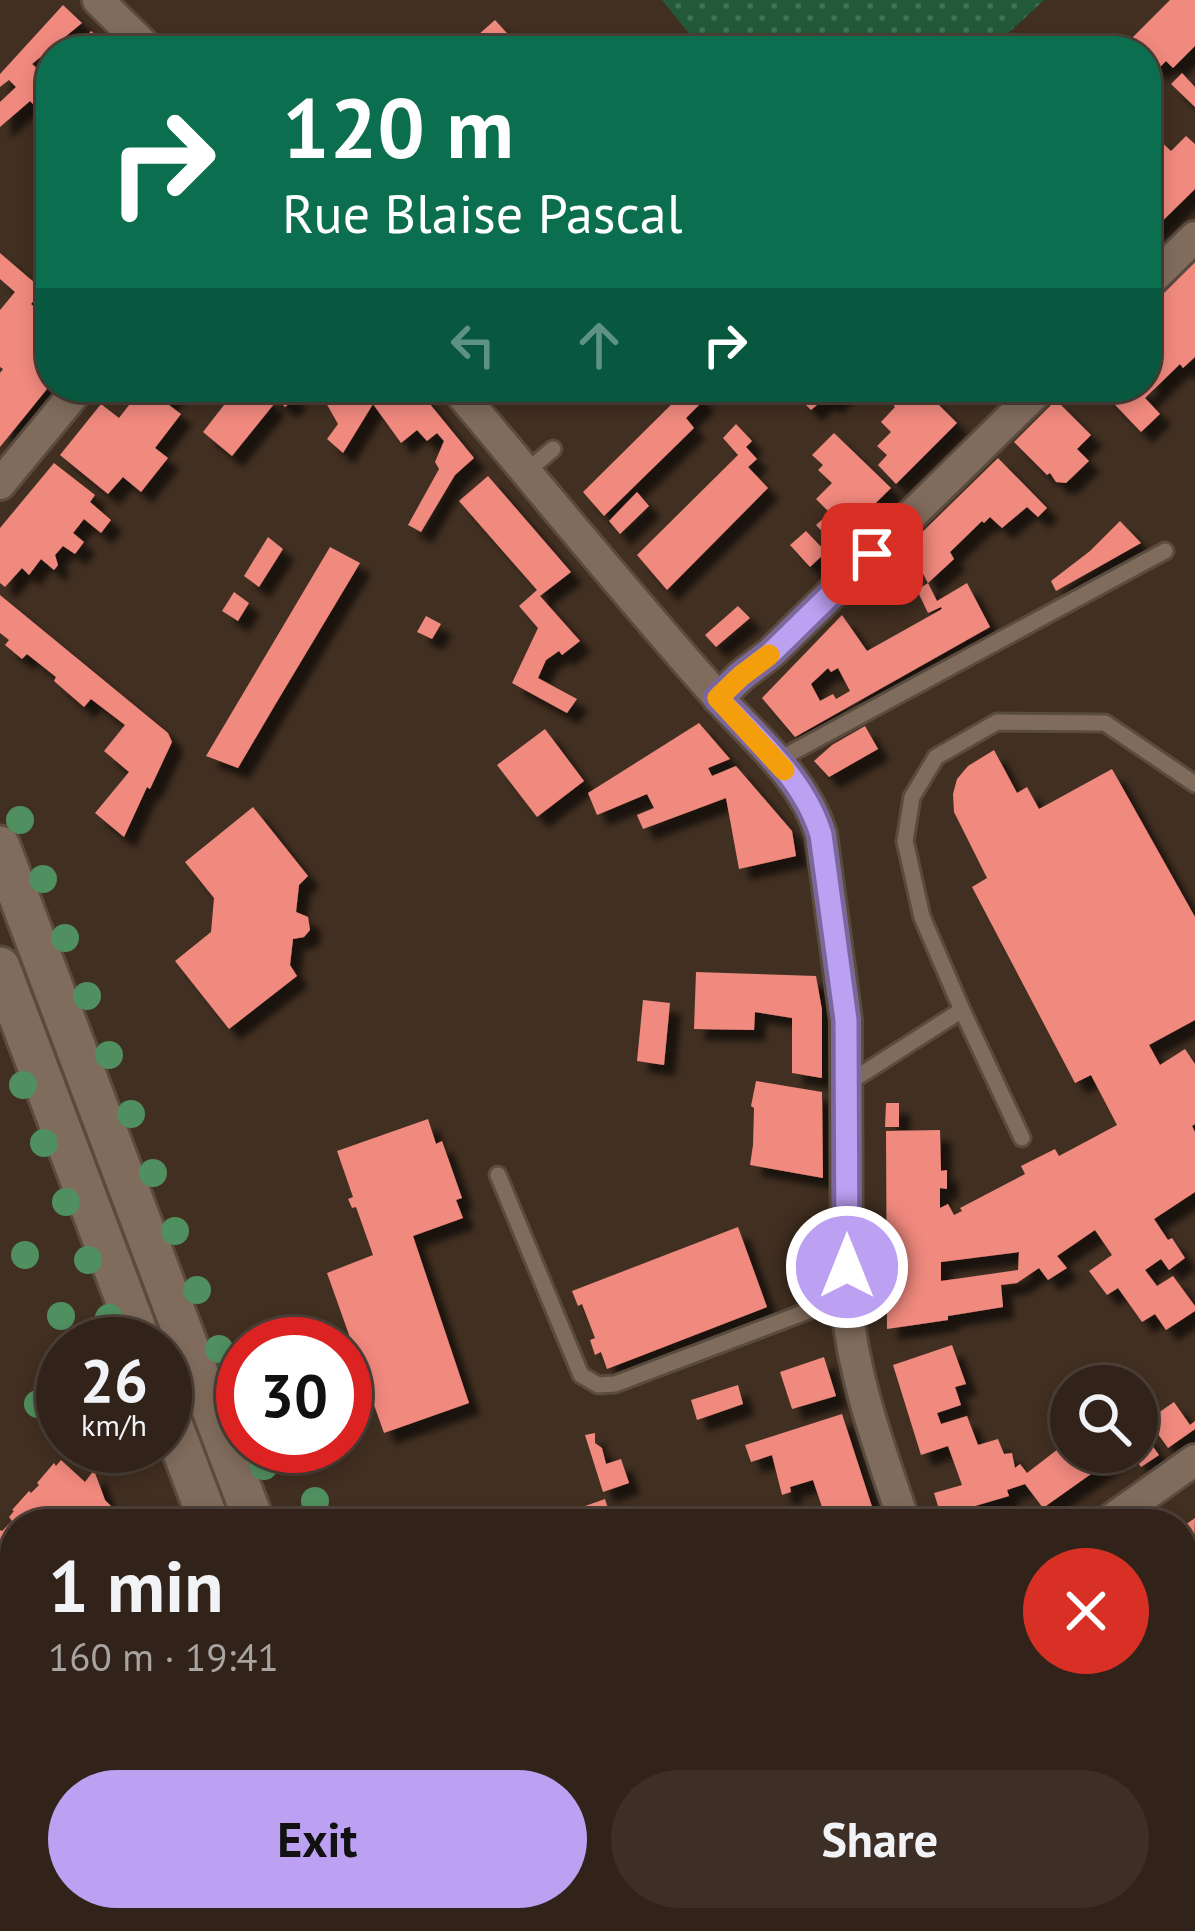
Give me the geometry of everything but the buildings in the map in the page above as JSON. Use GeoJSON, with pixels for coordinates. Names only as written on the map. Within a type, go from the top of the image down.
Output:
{"type":"FeatureCollection","features":[{"type":"Feature","properties":{"kind":"street"},"geometry":{"type":"LineString","coordinates":[[98,0],[135,36]]}},
{"type":"Feature","properties":{"kind":"street"},"geometry":{"type":"LineString","coordinates":[[1161,270],[1195,237]]}},
{"type":"Feature","properties":{"kind":"street"},"geometry":{"type":"LineString","coordinates":[[0,484],[68,402]]}},
{"type":"Feature","properties":{"kind":"street"},"geometry":{"type":"LineString","coordinates":[[468,402],[718,698],[778,760],[814,811],[846,1020],[848,1306],[858,1381],[900,1509]]}},
{"type":"Feature","properties":{"kind":"street"},"geometry":{"type":"LineString","coordinates":[[718,698],[771,653],[1027,402]]}},
{"type":"Feature","properties":{"kind":"street"},"geometry":{"type":"LineString","coordinates":[[0,846],[248,1509]]}},
{"type":"Feature","properties":{"kind":"street"},"geometry":{"type":"LineString","coordinates":[[0,967],[132,1317]]}},
{"type":"Feature","properties":{"kind":"street"},"geometry":{"type":"LineString","coordinates":[[1126,1509],[1195,1460]]}},
{"type":"Feature","properties":{"kind":"street"},"geometry":{"type":"LineString","coordinates":[[191,1473],[204,1509]]}},
{"type":"Feature","properties":{"kind":"lane"},"geometry":{"type":"LineString","coordinates":[[526,472],[553,449]]}},
{"type":"Feature","properties":{"kind":"lane"},"geometry":{"type":"LineString","coordinates":[[778,760],[1166,551]]}},
{"type":"Feature","properties":{"kind":"lane"},"geometry":{"type":"LineString","coordinates":[[1022,1138],[922,916],[905,841],[912,797],[936,757],[998,722],[1105,723],[1195,784]]}},
{"type":"Feature","properties":{"kind":"lane"},"geometry":{"type":"LineString","coordinates":[[846,1084],[962,1010]]}},
{"type":"Feature","properties":{"kind":"lane"},"geometry":{"type":"LineString","coordinates":[[498,1175],[581,1375],[598,1384],[615,1384],[816,1308],[848,1306]]}},
{"type":"Feature","properties":{"kind":"green space"},"geometry":{"type":"Polygon","coordinates":[[[662,0],[1044,0],[1005,36],[691,36],[662,0]]]}},
{"type":"Feature","properties":{"kind":"slow traffic"},"geometry":{"type":"LineString","coordinates":[[769,655],[718,698],[784,770]]}},
{"type":"Feature","properties":{"kind":"route"},"geometry":{"type":"LineString","coordinates":[[847,1267],[846,1020],[821,835],[814,811],[778,760],[718,698],[872,554]]}}]}
